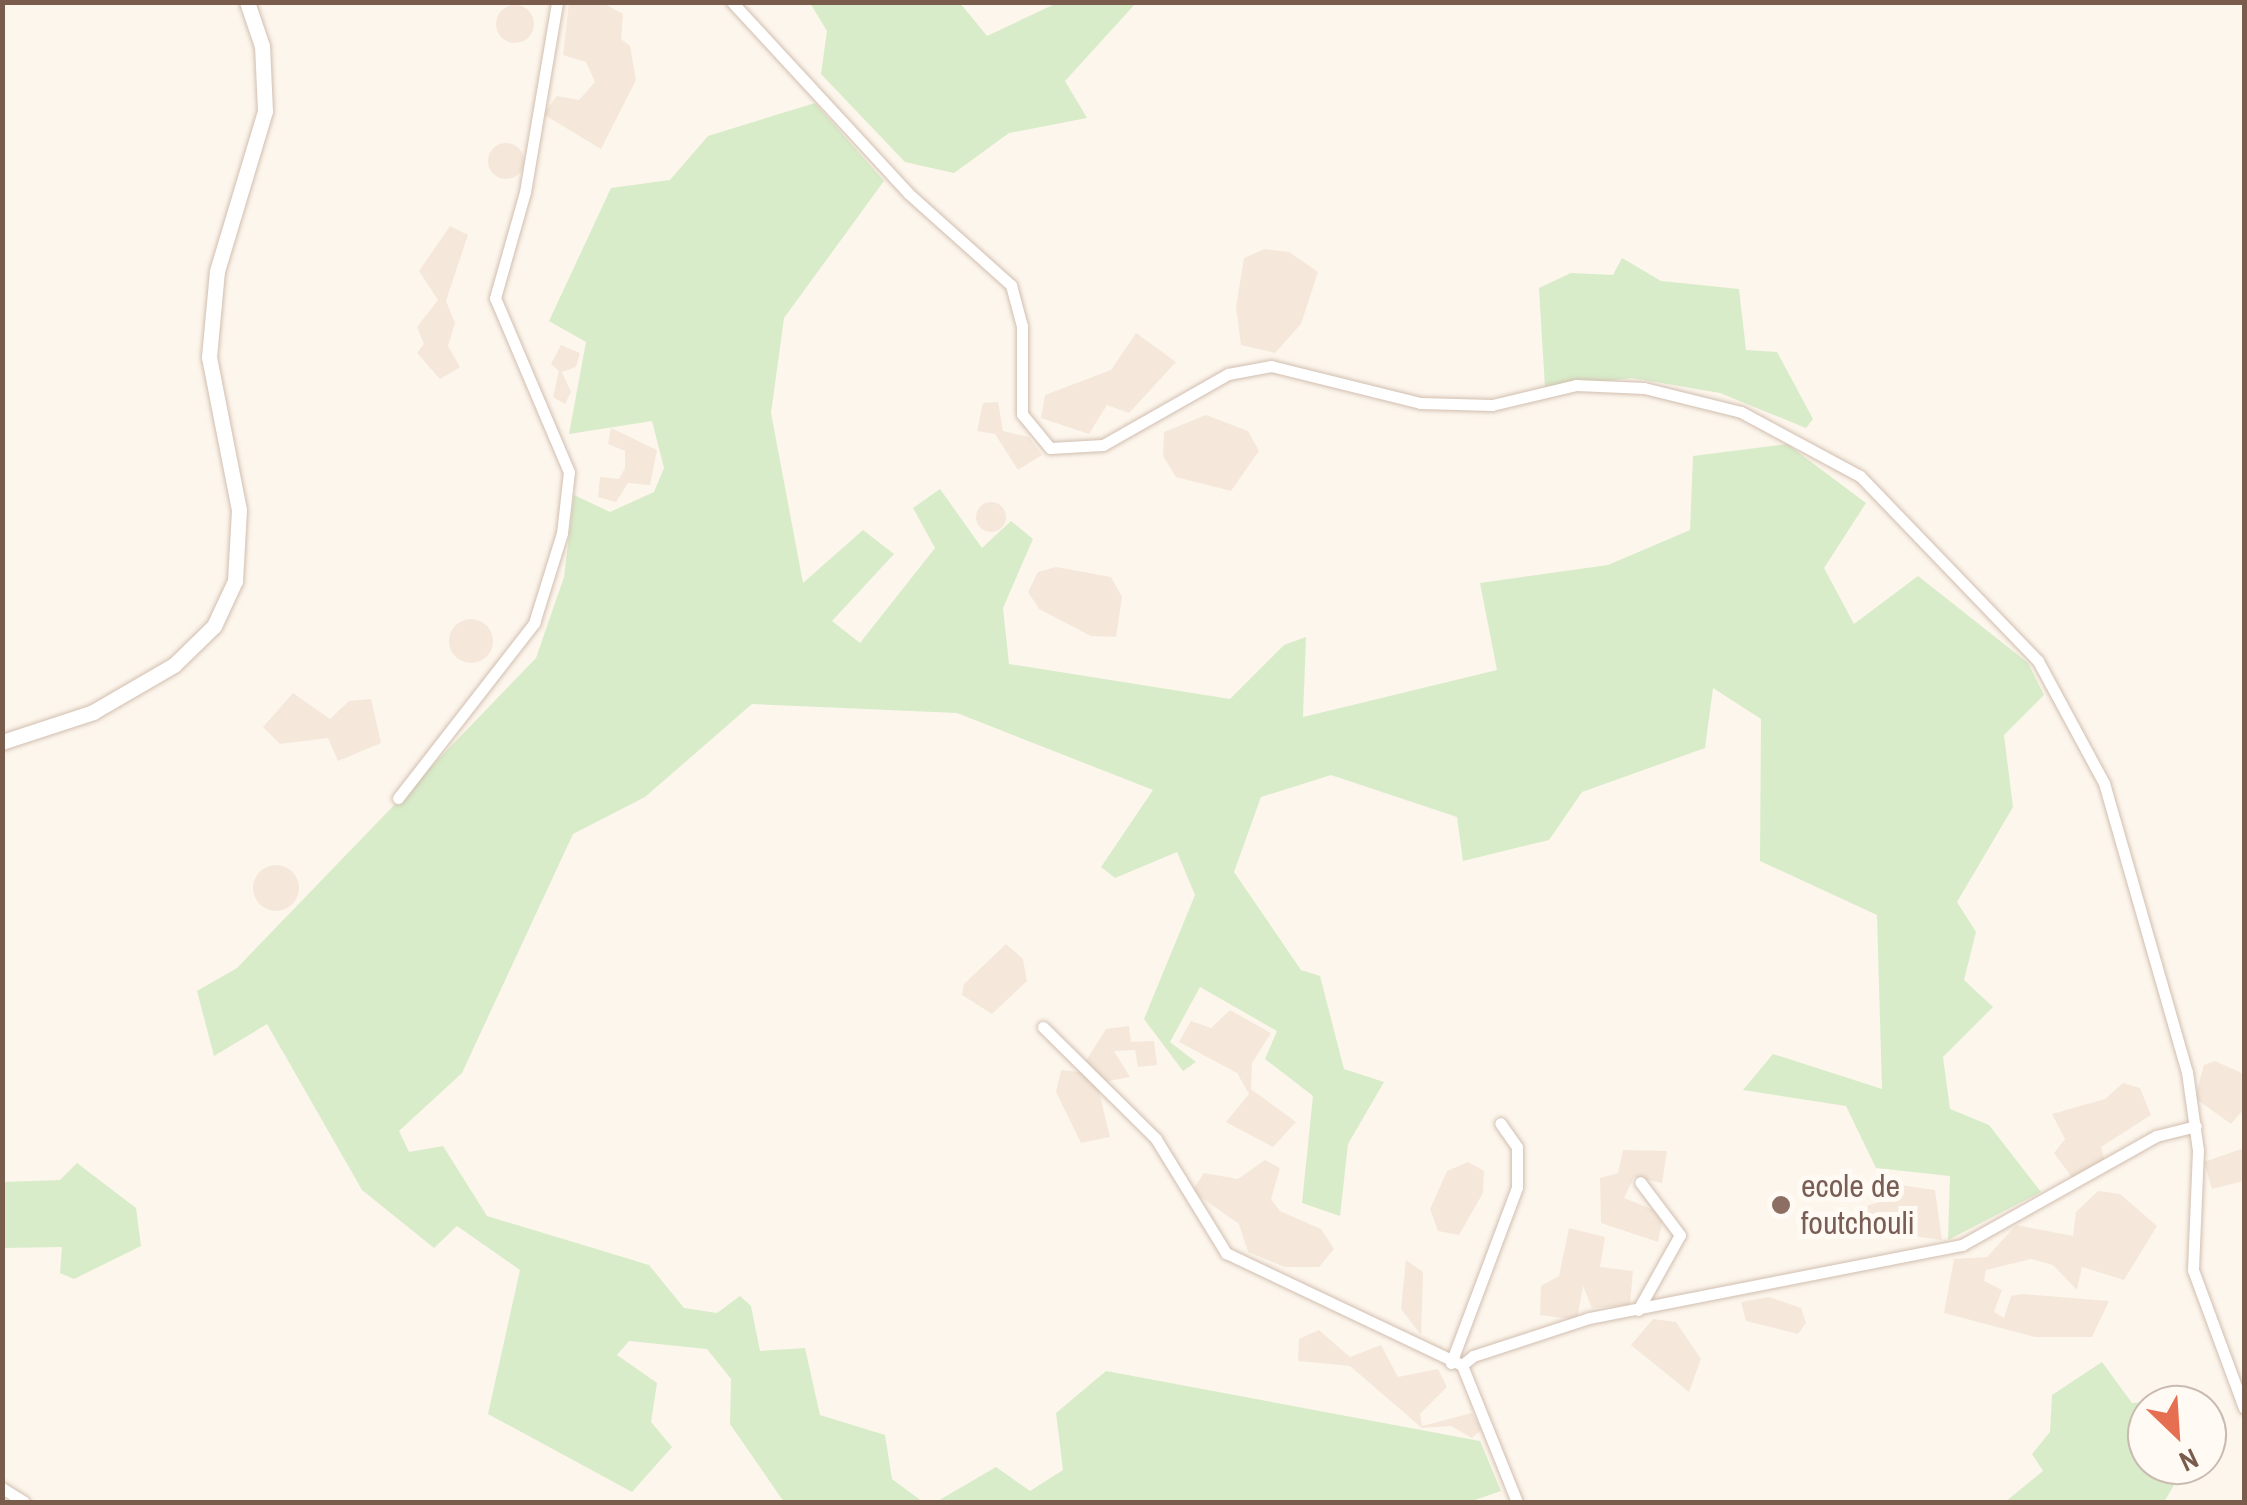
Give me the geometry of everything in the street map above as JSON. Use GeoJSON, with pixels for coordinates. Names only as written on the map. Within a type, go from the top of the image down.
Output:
{"type":"FeatureCollection","features":[{"type":"Feature","properties":{"kind":"street"},"geometry":{"type":"LineString","coordinates":[[2,742],[93,712],[174,665],[214,626],[235,581],[240,510],[209,357],[217,272],[265,111],[262,46],[247,2]]}},
{"type":"Feature","properties":{"kind":"street"},"geometry":{"type":"LineString","coordinates":[[398,798],[534,623],[556,561],[569,472],[495,298],[525,192],[558,2]]}},
{"type":"Feature","properties":{"kind":"street"},"geometry":{"type":"LineString","coordinates":[[732,2],[908,193],[1011,286],[1022,326],[1022,414],[1050,448],[1103,445],[1228,374],[1271,366],[1420,403],[1492,404],[1576,385],[1644,388],[1742,412],[1860,476],[2022,641],[2060,696],[2125,840],[2196,1126],[2193,1270],[2244,1408]]}},
{"type":"Feature","properties":{"kind":"street"},"geometry":{"type":"LineString","coordinates":[[1042,1027],[1156,1139],[1226,1253],[1457,1364],[1517,1502]]}},
{"type":"Feature","properties":{"kind":"street"},"geometry":{"type":"LineString","coordinates":[[1457,1364],[1517,1187],[1518,1148],[1500,1123]]}},
{"type":"Feature","properties":{"kind":"street"},"geometry":{"type":"LineString","coordinates":[[1457,1364],[1504,1342],[1638,1310],[1862,1258],[1962,1246],[2156,1136],[2196,1126]]}},
{"type":"Feature","properties":{"kind":"street"},"geometry":{"type":"LineString","coordinates":[[1638,1310],[1680,1236],[1640,1182]]}},
{"type":"Feature","properties":{"kind":"street"},"geometry":{"type":"LineString","coordinates":[[2,1488],[24,1502]]}},
{"type":"Feature","properties":{"kind":"shaded area"},"geometry":{"type":"Polygon","coordinates":[[[569,3],[603,3],[623,14],[621,39],[630,46],[636,80],[601,149],[543,114],[557,96],[579,100],[595,82],[586,62],[563,55],[569,3]]]}},
{"type":"Feature","properties":{"kind":"shaded area"},"geometry":{"type":"Polygon","coordinates":[[[515,5],[529,10],[534,24],[529,38],[515,43],[501,38],[496,24],[501,10],[515,5]]]}},
{"type":"Feature","properties":{"kind":"shaded area"},"geometry":{"type":"Polygon","coordinates":[[[506,143],[519,148],[524,161],[519,174],[506,179],[493,174],[488,161],[493,148],[506,143]]]}},
{"type":"Feature","properties":{"kind":"shaded area"},"geometry":{"type":"Polygon","coordinates":[[[450,226],[468,235],[446,301],[455,323],[448,346],[460,367],[440,379],[417,353],[424,344],[417,327],[438,300],[419,271],[450,226]]]}},
{"type":"Feature","properties":{"kind":"shaded area"},"geometry":{"type":"Polygon","coordinates":[[[1265,249],[1289,252],[1318,272],[1301,324],[1275,353],[1241,345],[1236,307],[1244,258],[1265,249]]]}},
{"type":"Feature","properties":{"kind":"shaded area"},"geometry":{"type":"Polygon","coordinates":[[[1136,333],[1176,362],[1129,413],[1107,405],[1089,434],[1041,418],[1045,395],[1111,370],[1136,333]]]}},
{"type":"Feature","properties":{"kind":"shaded area"},"geometry":{"type":"Polygon","coordinates":[[[561,345],[580,353],[576,367],[562,372],[571,392],[565,404],[553,397],[559,371],[551,364],[561,345]]]}},
{"type":"Feature","properties":{"kind":"shaded area"},"geometry":{"type":"Polygon","coordinates":[[[998,402],[1003,431],[1029,437],[1042,455],[1018,470],[995,434],[977,431],[983,403],[998,402]]]}},
{"type":"Feature","properties":{"kind":"shaded area"},"geometry":{"type":"Polygon","coordinates":[[[1206,415],[1248,431],[1259,451],[1231,491],[1176,477],[1163,456],[1164,432],[1206,415]]]}},
{"type":"Feature","properties":{"kind":"shaded area"},"geometry":{"type":"Polygon","coordinates":[[[611,428],[657,450],[650,485],[628,483],[616,502],[598,497],[600,477],[619,479],[625,468],[625,451],[608,444],[611,428]]]}},
{"type":"Feature","properties":{"kind":"shaded area"},"geometry":{"type":"Polygon","coordinates":[[[991,502],[1005,511],[1006,517],[997,531],[991,532],[977,523],[976,517],[985,503],[991,502]]]}},
{"type":"Feature","properties":{"kind":"shaded area"},"geometry":{"type":"Polygon","coordinates":[[[1056,567],[1111,577],[1122,597],[1116,637],[1091,636],[1039,609],[1028,592],[1038,572],[1056,567]]]}},
{"type":"Feature","properties":{"kind":"shaded area"},"geometry":{"type":"Polygon","coordinates":[[[471,619],[487,625],[493,641],[487,657],[471,663],[455,657],[449,641],[455,625],[471,619]]]}},
{"type":"Feature","properties":{"kind":"shaded area"},"geometry":{"type":"Polygon","coordinates":[[[293,693],[330,719],[349,701],[371,699],[381,743],[338,761],[328,738],[280,744],[263,727],[293,693]]]}},
{"type":"Feature","properties":{"kind":"shaded area"},"geometry":{"type":"Polygon","coordinates":[[[276,865],[292,872],[299,888],[292,904],[276,911],[260,904],[253,888],[260,872],[276,865]]]}},
{"type":"Feature","properties":{"kind":"shaded area"},"geometry":{"type":"Polygon","coordinates":[[[1006,944],[1023,959],[1027,981],[992,1014],[962,995],[964,984],[1006,944]]]}},
{"type":"Feature","properties":{"kind":"shaded area"},"geometry":{"type":"Polygon","coordinates":[[[1230,1010],[1271,1033],[1252,1063],[1251,1089],[1296,1122],[1273,1147],[1226,1122],[1249,1094],[1237,1073],[1179,1042],[1191,1021],[1211,1028],[1230,1010]]]}},
{"type":"Feature","properties":{"kind":"shaded area"},"geometry":{"type":"Polygon","coordinates":[[[1129,1026],[1131,1042],[1154,1041],[1157,1065],[1138,1067],[1135,1050],[1114,1051],[1130,1077],[1097,1083],[1110,1137],[1081,1143],[1056,1092],[1061,1070],[1079,1072],[1106,1029],[1129,1026]]]}},
{"type":"Feature","properties":{"kind":"shaded area"},"geometry":{"type":"Polygon","coordinates":[[[2215,1061],[2244,1074],[2244,1109],[2231,1124],[2195,1098],[2204,1065],[2215,1061]]]}},
{"type":"Feature","properties":{"kind":"shaded area"},"geometry":{"type":"Polygon","coordinates":[[[2123,1083],[2140,1088],[2151,1115],[2101,1147],[2107,1169],[2074,1180],[2054,1153],[2065,1139],[2052,1114],[2105,1099],[2123,1083]]]}},
{"type":"Feature","properties":{"kind":"shaded area"},"geometry":{"type":"Polygon","coordinates":[[[2244,1148],[2244,1181],[2212,1189],[2204,1162],[2244,1148]]]}},
{"type":"Feature","properties":{"kind":"shaded area"},"geometry":{"type":"Polygon","coordinates":[[[1623,1150],[1667,1151],[1662,1183],[1634,1177],[1624,1198],[1664,1214],[1658,1242],[1601,1223],[1600,1178],[1618,1173],[1623,1150]]]}},
{"type":"Feature","properties":{"kind":"shaded area"},"geometry":{"type":"Polygon","coordinates":[[[1265,1160],[1280,1168],[1271,1199],[1280,1211],[1321,1229],[1334,1249],[1319,1267],[1285,1267],[1248,1252],[1239,1224],[1192,1191],[1204,1173],[1238,1179],[1265,1160]]]}},
{"type":"Feature","properties":{"kind":"shaded area"},"geometry":{"type":"Polygon","coordinates":[[[1468,1162],[1484,1171],[1483,1193],[1459,1235],[1438,1231],[1430,1209],[1447,1171],[1468,1162]]]}},
{"type":"Feature","properties":{"kind":"shaded area"},"geometry":{"type":"Polygon","coordinates":[[[1886,1183],[1935,1190],[1942,1240],[1912,1236],[1909,1214],[1883,1213],[1877,1232],[1860,1230],[1862,1207],[1880,1202],[1886,1183]]]}},
{"type":"Feature","properties":{"kind":"shaded area"},"geometry":{"type":"Polygon","coordinates":[[[2098,1191],[2120,1194],[2157,1226],[2124,1280],[2082,1267],[2077,1290],[2053,1265],[2031,1259],[1986,1270],[1984,1281],[2002,1290],[1994,1312],[2004,1318],[2011,1296],[2022,1294],[2109,1301],[2092,1337],[2035,1337],[1944,1313],[1954,1259],[1987,1257],[2016,1225],[2073,1236],[2076,1212],[2098,1191]]]}},
{"type":"Feature","properties":{"kind":"shaded area"},"geometry":{"type":"Polygon","coordinates":[[[1569,1228],[1605,1237],[1600,1267],[1633,1271],[1630,1305],[1592,1308],[1583,1286],[1577,1320],[1540,1315],[1541,1286],[1559,1276],[1569,1228]]]}},
{"type":"Feature","properties":{"kind":"shaded area"},"geometry":{"type":"Polygon","coordinates":[[[1406,1260],[1423,1272],[1421,1335],[1401,1309],[1406,1260]]]}},
{"type":"Feature","properties":{"kind":"shaded area"},"geometry":{"type":"Polygon","coordinates":[[[1769,1297],[1801,1308],[1806,1323],[1798,1334],[1746,1321],[1741,1302],[1769,1297]]]}},
{"type":"Feature","properties":{"kind":"shaded area"},"geometry":{"type":"Polygon","coordinates":[[[1653,1319],[1676,1322],[1701,1359],[1689,1392],[1631,1345],[1653,1319]]]}},
{"type":"Feature","properties":{"kind":"shaded area"},"geometry":{"type":"Polygon","coordinates":[[[1319,1330],[1350,1357],[1381,1345],[1398,1377],[1438,1369],[1447,1387],[1420,1414],[1422,1426],[1472,1413],[1481,1430],[1472,1438],[1451,1426],[1422,1428],[1350,1366],[1298,1361],[1299,1339],[1319,1330]]]}},
{"type":"Feature","properties":{"kind":"green space"},"geometry":{"type":"Polygon","coordinates":[[[810,3],[960,3],[987,36],[1057,3],[1136,3],[1065,81],[1087,118],[1009,133],[954,173],[905,162],[821,74],[827,31],[810,3]]]}},
{"type":"Feature","properties":{"kind":"green space"},"geometry":{"type":"Polygon","coordinates":[[[815,103],[884,181],[784,318],[771,413],[803,583],[863,530],[894,554],[832,621],[860,643],[935,548],[913,508],[940,489],[982,548],[1011,521],[1033,539],[1003,608],[1009,664],[1230,699],[1284,645],[1306,637],[1303,717],[1497,670],[1480,583],[1608,565],[1690,530],[1693,456],[1787,444],[1866,503],[1824,568],[1854,624],[1918,576],[2028,663],[2044,695],[2004,735],[2013,807],[1957,902],[1976,932],[1964,980],[1993,1007],[1943,1057],[1950,1109],[1989,1125],[2041,1192],[1948,1240],[1950,1176],[1876,1168],[1846,1106],[1743,1090],[1773,1054],[1882,1089],[1877,915],[1760,861],[1761,719],[1713,688],[1705,748],[1582,792],[1549,840],[1463,861],[1457,817],[1331,775],[1261,797],[1234,872],[1301,970],[1320,976],[1344,1069],[1384,1082],[1348,1144],[1340,1216],[1302,1203],[1313,1096],[1265,1059],[1277,1031],[1200,987],[1170,1042],[1196,1062],[1183,1071],[1144,1019],[1195,895],[1177,852],[1115,878],[1101,867],[1153,790],[957,713],[752,704],[645,797],[573,834],[462,1073],[399,1131],[409,1152],[443,1146],[487,1216],[649,1265],[684,1308],[717,1313],[740,1296],[751,1306],[760,1351],[805,1348],[820,1415],[885,1435],[892,1479],[923,1502],[784,1502],[730,1424],[731,1379],[707,1349],[629,1341],[617,1355],[657,1383],[651,1422],[672,1447],[632,1492],[488,1414],[520,1270],[457,1226],[434,1248],[362,1190],[267,1024],[214,1056],[197,991],[237,968],[536,658],[564,577],[574,495],[610,512],[654,492],[664,468],[652,421],[569,434],[586,342],[549,321],[611,188],[670,180],[708,136],[815,103]]]}},
{"type":"Feature","properties":{"kind":"green space"},"geometry":{"type":"Polygon","coordinates":[[[1622,258],[1661,281],[1739,289],[1746,350],[1777,352],[1813,419],[1806,428],[1720,393],[1632,378],[1545,388],[1539,288],[1571,273],[1613,275],[1622,258]]]}},
{"type":"Feature","properties":{"kind":"green space"},"geometry":{"type":"Polygon","coordinates":[[[77,1163],[136,1208],[141,1246],[74,1279],[60,1273],[62,1247],[3,1248],[2,1182],[60,1180],[77,1163]]]}},
{"type":"Feature","properties":{"kind":"green space"},"geometry":{"type":"Polygon","coordinates":[[[2102,1362],[2127,1396],[2127,1485],[2174,1485],[2164,1502],[2005,1502],[2043,1471],[2032,1454],[2050,1432],[2052,1395],[2102,1362]]]}},
{"type":"Feature","properties":{"kind":"green space"},"geometry":{"type":"Polygon","coordinates":[[[1106,1371],[1480,1441],[1501,1491],[1469,1502],[936,1502],[996,1467],[1030,1491],[1063,1470],[1056,1413],[1106,1371]]]}},
{"type":"Feature","properties":{"kind":"place","name":"ecole de foutchouli"},"geometry":{"type":"Point","coordinates":[1781,1205]}}]}
